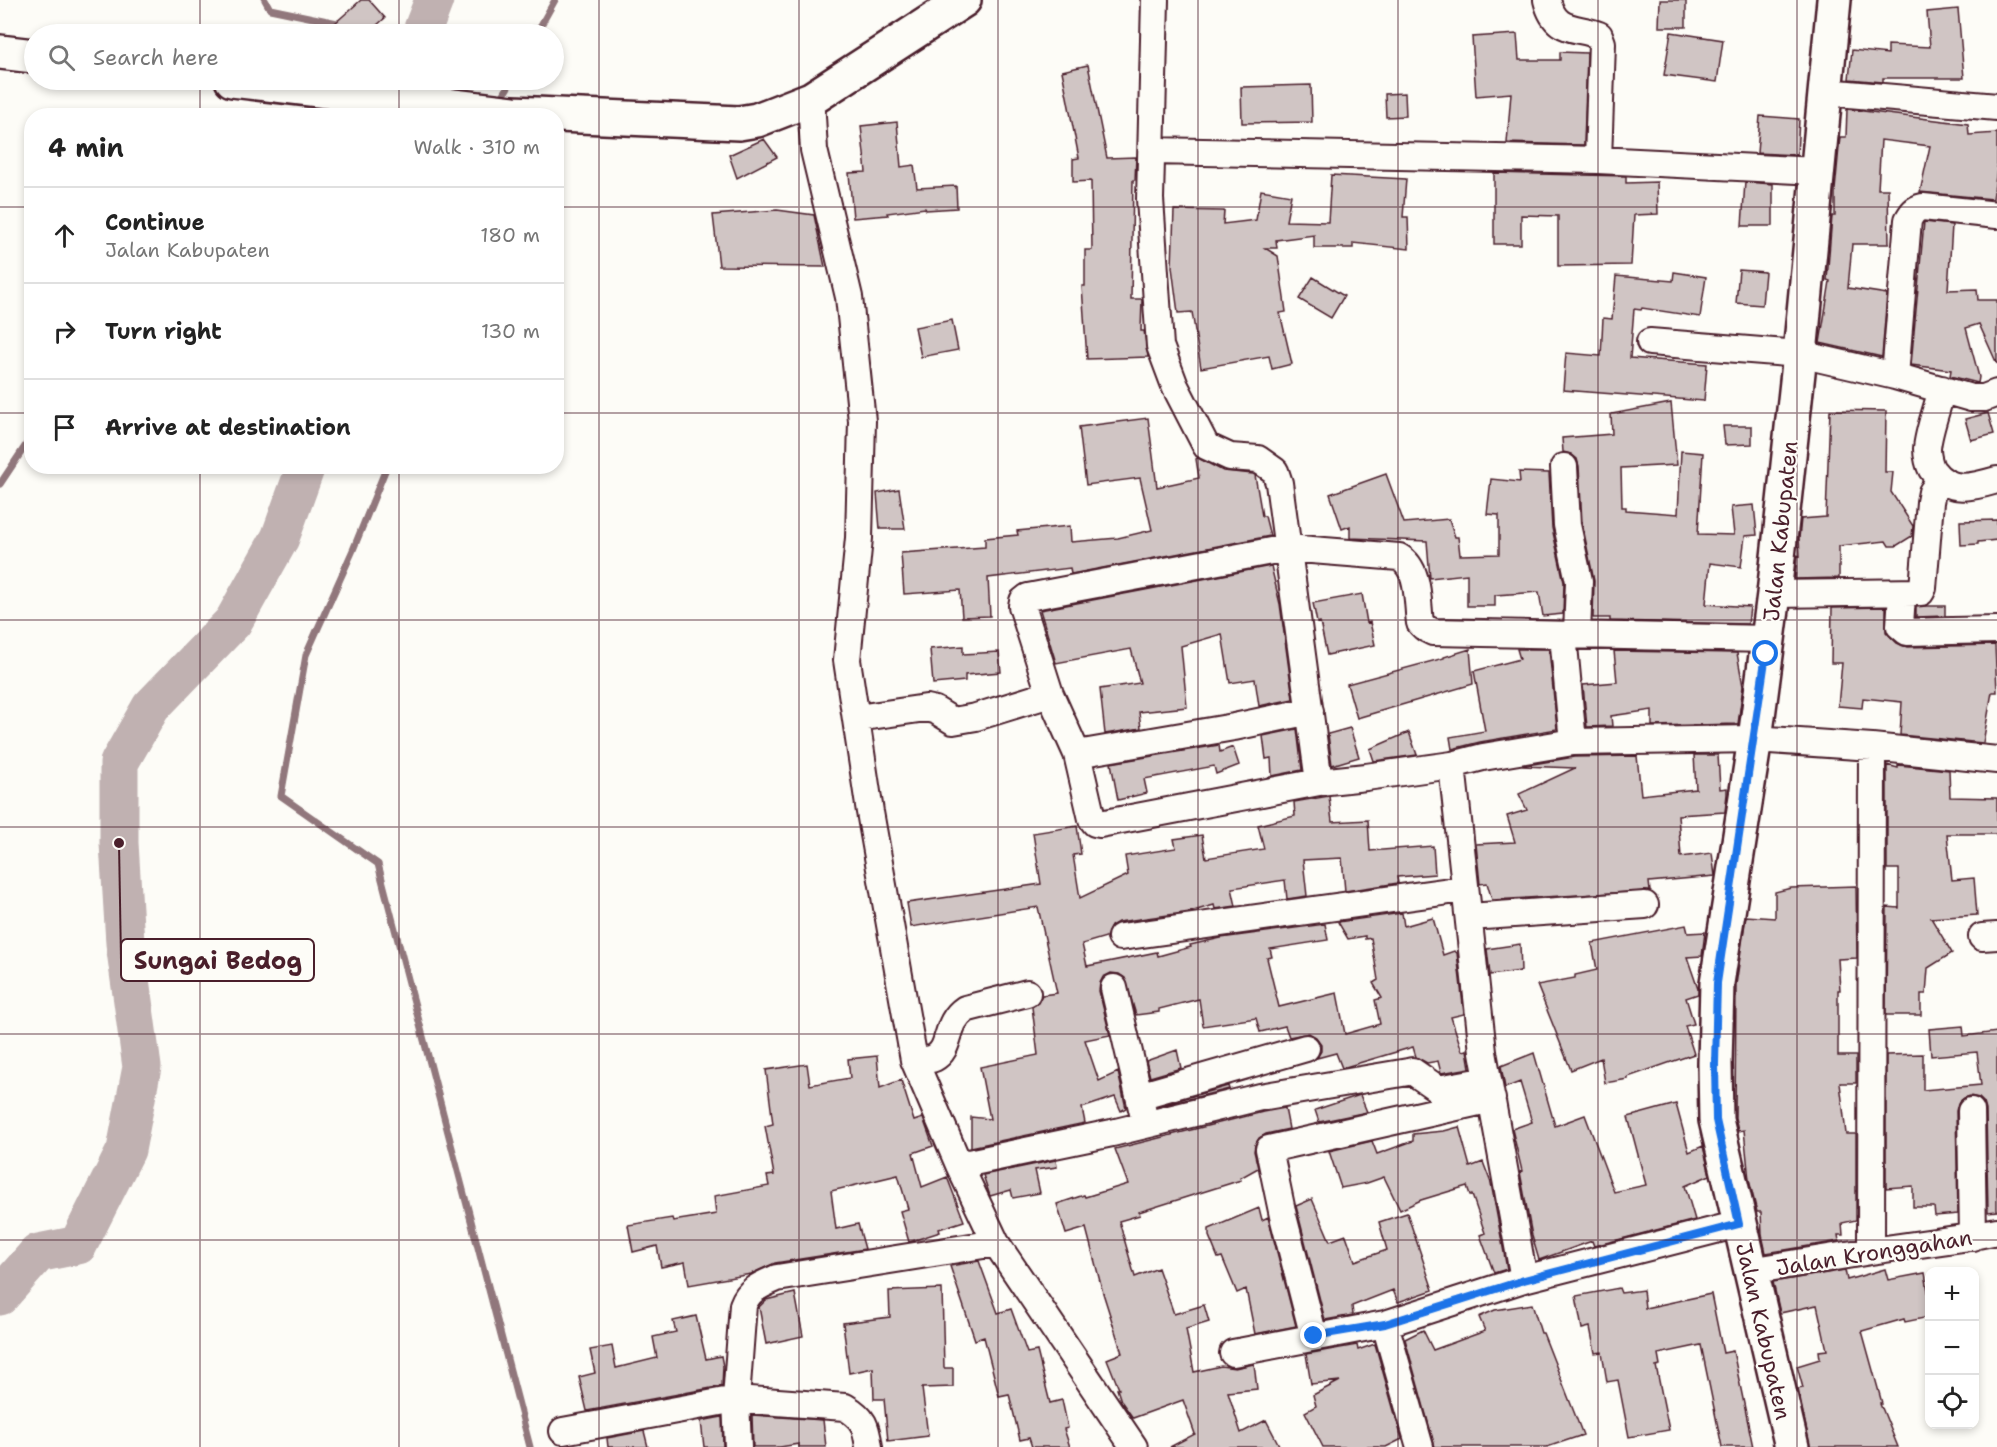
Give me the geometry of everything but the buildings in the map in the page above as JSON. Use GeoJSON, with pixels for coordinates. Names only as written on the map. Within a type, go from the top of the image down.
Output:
{"type":"FeatureCollection","features":[{"type":"Feature","properties":{"kind":"main road"},"geometry":{"type":"LineString","coordinates":[[564,115],[739,123],[757,120],[811,99],[964,0]]}},
{"type":"Feature","properties":{"kind":"main road","name":"Jalan Kabupaten"},"geometry":{"type":"LineString","coordinates":[[1792,1447],[1716,1120],[1716,1006],[1717,983],[1755,739],[1774,594],[1834,0]]}},
{"type":"Feature","properties":{"kind":"main road"},"geometry":{"type":"LineString","coordinates":[[0,52],[24,55]]}},
{"type":"Feature","properties":{"kind":"main road"},"geometry":{"type":"LineString","coordinates":[[321,90],[471,108]]}},
{"type":"Feature","properties":{"kind":"street"},"geometry":{"type":"LineString","coordinates":[[1155,0],[1150,199],[1160,346],[1175,386],[1206,447],[1230,457],[1258,459],[1275,471],[1319,782]]}},
{"type":"Feature","properties":{"kind":"street"},"geometry":{"type":"LineString","coordinates":[[1547,0],[1550,11],[1559,22],[1571,29],[1586,30],[1599,35],[1602,43],[1598,160]]}},
{"type":"Feature","properties":{"kind":"street"},"geometry":{"type":"LineString","coordinates":[[1826,92],[1997,106]]}},
{"type":"Feature","properties":{"kind":"street"},"geometry":{"type":"LineString","coordinates":[[811,99],[814,150],[849,297],[862,421],[859,538],[847,660],[870,812],[914,1060],[996,1244],[1134,1447]]}},
{"type":"Feature","properties":{"kind":"street"},"geometry":{"type":"LineString","coordinates":[[1152,151],[1598,160],[1817,171]]}},
{"type":"Feature","properties":{"kind":"street"},"geometry":{"type":"LineString","coordinates":[[1895,376],[1908,220],[1912,212],[1923,207],[1997,215]]}},
{"type":"Feature","properties":{"kind":"street"},"geometry":{"type":"LineString","coordinates":[[1650,342],[1800,354],[1895,376],[1971,398],[1984,398],[1997,393]]}},
{"type":"Feature","properties":{"kind":"street"},"geometry":{"type":"LineString","coordinates":[[1942,389],[1927,449],[1931,468],[1940,481],[1954,487],[1979,485],[1997,480]]}},
{"type":"Feature","properties":{"kind":"street"},"geometry":{"type":"LineString","coordinates":[[1564,466],[1567,525],[1579,581],[1570,635],[1573,742]]}},
{"type":"Feature","properties":{"kind":"street"},"geometry":{"type":"LineString","coordinates":[[1774,594],[1917,594],[1921,592],[1930,502],[1932,492],[1940,481]]}},
{"type":"Feature","properties":{"kind":"street"},"geometry":{"type":"LineString","coordinates":[[1768,639],[1433,632],[1420,622],[1413,573],[1406,561],[1399,557],[1287,548],[1028,597],[1023,601],[1022,606],[1050,694],[1077,754],[1092,819],[1095,823],[1100,824],[1319,782],[1452,765],[1483,757],[1573,742],[1755,739],[1872,747],[1997,760]]}},
{"type":"Feature","properties":{"kind":"street"},"geometry":{"type":"LineString","coordinates":[[1902,594],[1900,626],[1907,632],[1997,630]]}},
{"type":"Feature","properties":{"kind":"street"},"geometry":{"type":"LineString","coordinates":[[857,718],[926,708],[935,710],[953,721],[975,717],[1050,694]]}},
{"type":"Feature","properties":{"kind":"street"},"geometry":{"type":"LineString","coordinates":[[1077,754],[1234,727],[1310,711]]}},
{"type":"Feature","properties":{"kind":"street"},"geometry":{"type":"LineString","coordinates":[[1871,1251],[1872,747]]}},
{"type":"Feature","properties":{"kind":"street"},"geometry":{"type":"LineString","coordinates":[[1452,765],[1483,1052],[1524,1280]]}},
{"type":"Feature","properties":{"kind":"street"},"geometry":{"type":"LineString","coordinates":[[1121,937],[1464,889]]}},
{"type":"Feature","properties":{"kind":"street"},"geometry":{"type":"LineString","coordinates":[[1470,917],[1645,905]]}},
{"type":"Feature","properties":{"kind":"street"},"geometry":{"type":"LineString","coordinates":[[1114,987],[1145,1124]]}},
{"type":"Feature","properties":{"kind":"street"},"geometry":{"type":"LineString","coordinates":[[914,1060],[932,1059],[939,1054],[944,1047],[953,1020],[965,1009],[1027,993]]}},
{"type":"Feature","properties":{"kind":"street"},"geometry":{"type":"LineString","coordinates":[[1139,1096],[1306,1048]]}},
{"type":"Feature","properties":{"kind":"street"},"geometry":{"type":"LineString","coordinates":[[1254,1063],[1260,1097]]}},
{"type":"Feature","properties":{"kind":"street"},"geometry":{"type":"LineString","coordinates":[[959,1165],[1260,1097],[1412,1071],[1438,1089],[1490,1090]]}},
{"type":"Feature","properties":{"kind":"street"},"geometry":{"type":"LineString","coordinates":[[1314,1336],[1283,1216],[1269,1149],[1490,1090]]}},
{"type":"Feature","properties":{"kind":"street"},"geometry":{"type":"LineString","coordinates":[[1971,1111],[1985,1234]]}},
{"type":"Feature","properties":{"kind":"street"},"geometry":{"type":"LineString","coordinates":[[1233,1353],[1385,1324],[1524,1280],[1739,1224]]}},
{"type":"Feature","properties":{"kind":"street","name":"Jalan Kronggahan"},"geometry":{"type":"LineString","coordinates":[[1750,1271],[1985,1234]]}},
{"type":"Feature","properties":{"kind":"street"},"geometry":{"type":"LineString","coordinates":[[738,1447],[736,1399],[743,1305],[748,1293],[777,1278],[996,1244]]}},
{"type":"Feature","properties":{"kind":"street"},"geometry":{"type":"LineString","coordinates":[[1385,1324],[1420,1447]]}},
{"type":"Feature","properties":{"kind":"street"},"geometry":{"type":"LineString","coordinates":[[563,1431],[736,1399],[844,1407],[854,1413],[866,1426],[869,1447]]}},
{"type":"Feature","properties":{"kind":"waterway"},"geometry":{"type":"LineString","coordinates":[[265,0],[270,9],[342,24]]}},
{"type":"Feature","properties":{"kind":"waterway"},"geometry":{"type":"LineString","coordinates":[[425,24],[434,0]]}},
{"type":"Feature","properties":{"kind":"waterway"},"geometry":{"type":"LineString","coordinates":[[542,24],[555,0]]}},
{"type":"Feature","properties":{"kind":"waterway"},"geometry":{"type":"LineString","coordinates":[[500,101],[506,90]]}},
{"type":"Feature","properties":{"kind":"waterway"},"geometry":{"type":"LineString","coordinates":[[0,484],[24,448]]}},
{"type":"Feature","properties":{"kind":"waterway"},"geometry":{"type":"LineString","coordinates":[[0,1296],[38,1253],[78,1245],[126,1150],[142,1067],[125,943],[119,843],[119,763],[151,707],[233,622],[280,538],[303,474]]}},
{"type":"Feature","properties":{"kind":"waterway"},"geometry":{"type":"LineString","coordinates":[[384,474],[306,655],[281,796],[378,864],[530,1447]]}},
{"type":"Feature","properties":{"kind":"place","name":"Sungai Bedog"},"geometry":{"type":"Point","coordinates":[119,843]}},
{"type":"Feature","properties":{"kind":"route"},"geometry":{"type":"LineString","coordinates":[[1314,1336],[1385,1324],[1524,1280],[1739,1224],[1716,1120],[1717,983],[1766,654]]}}]}
